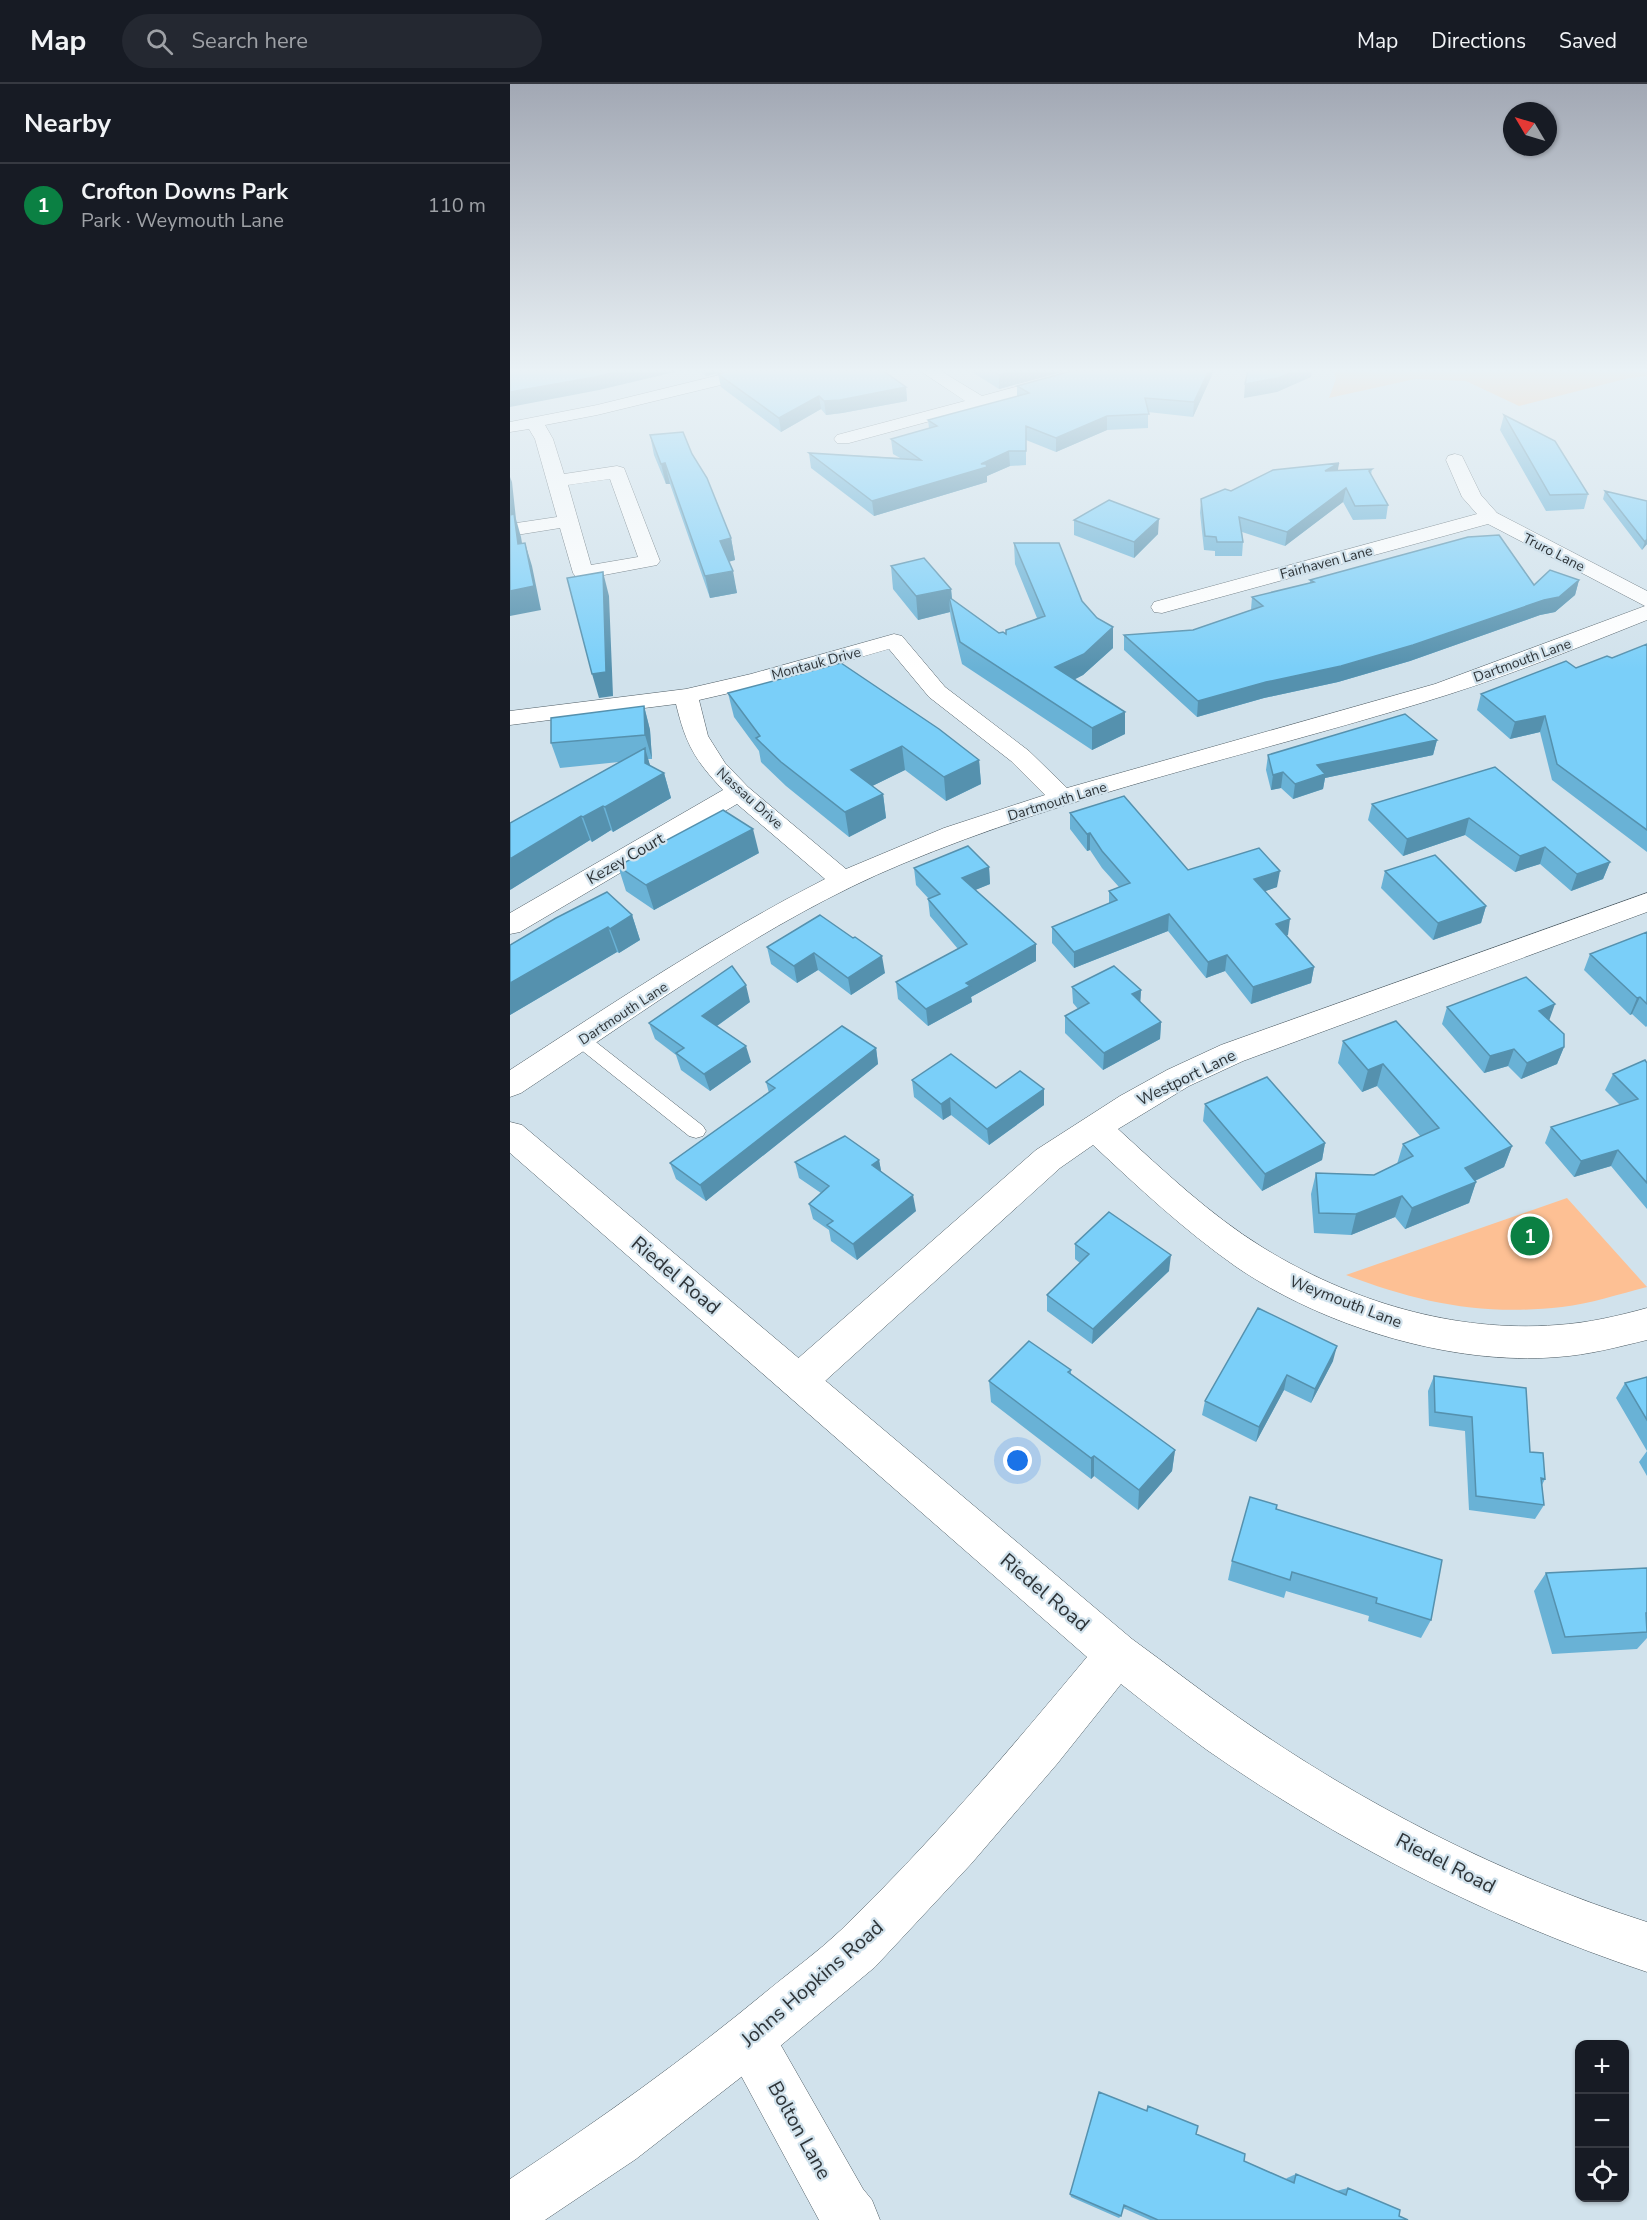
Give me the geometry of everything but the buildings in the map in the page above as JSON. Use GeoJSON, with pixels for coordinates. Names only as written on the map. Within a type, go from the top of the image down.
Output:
{"type":"FeatureCollection","features":[{"type":"Feature","properties":{"kind":"street"},"geometry":{"type":"LineString","coordinates":[[553,470],[583,573],[650,561],[617,472],[557,481]]}},
{"type":"Feature","properties":{"kind":"street","name":"Truro Lane"},"geometry":{"type":"LineString","coordinates":[[1459,470],[1472,497],[1490,517],[1647,600]]}},
{"type":"Feature","properties":{"kind":"street","name":"Fairhaven Lane"},"geometry":{"type":"LineString","coordinates":[[1162,607],[1490,517]]}},
{"type":"Feature","properties":{"kind":"street"},"geometry":{"type":"LineString","coordinates":[[510,530],[568,520]]}},
{"type":"Feature","properties":{"kind":"street","name":"Dartmouth Lane"},"geometry":{"type":"LineString","coordinates":[[510,1085],[748,932],[889,860],[953,835],[1063,799],[1469,680],[1647,612]]}},
{"type":"Feature","properties":{"kind":"street","name":"Montauk Drive"},"geometry":{"type":"LineString","coordinates":[[510,718],[686,696],[756,680],[894,642],[937,692],[1020,756],[1063,799]]}},
{"type":"Feature","properties":{"kind":"street","name":"Nassau Drive"},"geometry":{"type":"LineString","coordinates":[[686,696],[696,735],[704,752],[716,768],[739,792],[844,881]]}},
{"type":"Feature","properties":{"kind":"street","name":"Kezey Court"},"geometry":{"type":"LineString","coordinates":[[510,925],[739,792]]}},
{"type":"Feature","properties":{"kind":"street","name":"Westport Lane"},"geometry":{"type":"LineString","coordinates":[[800,1380],[1048,1159],[1094,1128],[1178,1078],[1232,1053],[1647,902]]}},
{"type":"Feature","properties":{"kind":"street","name":"Weymouth Lane"},"geometry":{"type":"LineString","coordinates":[[1094,1128],[1213,1232],[1248,1256],[1289,1280],[1385,1320],[1440,1334],[1485,1340],[1545,1342],[1605,1335],[1647,1324]]}},
{"type":"Feature","properties":{"kind":"street","name":"Riedel Road"},"geometry":{"type":"LineString","coordinates":[[510,1134],[1118,1654],[1223,1734],[1336,1806],[1462,1875],[1601,1932],[1647,1947]]}},
{"type":"Feature","properties":{"kind":"street","name":"Johns Hopkins Road"},"geometry":{"type":"LineString","coordinates":[[510,2211],[617,2140],[749,2039],[857,1949],[954,1847],[1041,1748],[1118,1654]]}},
{"type":"Feature","properties":{"kind":"street","name":"Bolton Lane"},"geometry":{"type":"LineString","coordinates":[[749,2039],[843,2208],[852,2220]]}},
{"type":"Feature","properties":{"kind":"lane"},"geometry":{"type":"LineString","coordinates":[[581,1040],[696,1131]]}},
{"type":"Feature","properties":{"kind":"shaded area"},"geometry":{"type":"Polygon","coordinates":[[[1567,1198],[1647,1287],[1573,1306],[1505,1310],[1426,1300],[1346,1275],[1567,1198]]]}},
{"type":"Feature","properties":{"kind":"place","name":"Crofton Downs Park"},"geometry":{"type":"Point","coordinates":[1530,1236]}}]}
